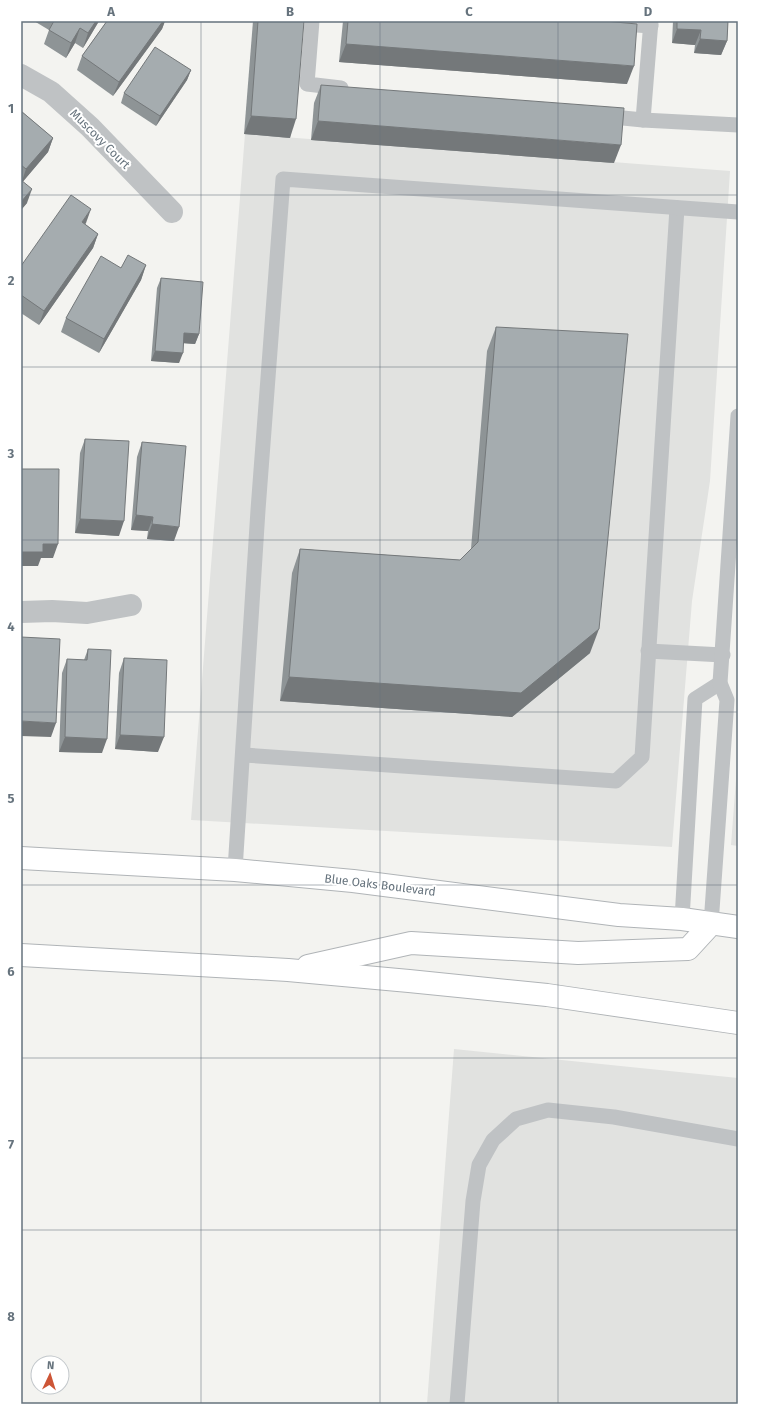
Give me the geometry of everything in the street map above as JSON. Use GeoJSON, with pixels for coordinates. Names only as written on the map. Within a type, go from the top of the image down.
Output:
{"type":"FeatureCollection","features":[{"type":"Feature","properties":{"kind":"main road","name":"Blue Oaks Boulevard"},"geometry":{"type":"LineString","coordinates":[[21,858],[235,870],[353,881],[619,915],[682,919],[738,927]]}},
{"type":"Feature","properties":{"kind":"main road"},"geometry":{"type":"LineString","coordinates":[[288,970],[411,942],[578,953],[688,949],[711,924]]}},
{"type":"Feature","properties":{"kind":"main road"},"geometry":{"type":"LineString","coordinates":[[21,956],[288,970],[547,995],[738,1023]]}},
{"type":"Feature","properties":{"kind":"street","name":"Muscovy Court"},"geometry":{"type":"LineString","coordinates":[[21,75],[51,92],[90,127],[172,212]]}},
{"type":"Feature","properties":{"kind":"street"},"geometry":{"type":"LineString","coordinates":[[21,612],[87,612],[131,605]]}},
{"type":"Feature","properties":{"kind":"lane"},"geometry":{"type":"LineString","coordinates":[[312,21],[307,84],[354,89]]}},
{"type":"Feature","properties":{"kind":"lane"},"geometry":{"type":"LineString","coordinates":[[580,21],[651,24],[643,120]]}},
{"type":"Feature","properties":{"kind":"lane"},"geometry":{"type":"LineString","coordinates":[[588,114],[643,120],[738,126]]}},
{"type":"Feature","properties":{"kind":"lane"},"geometry":{"type":"LineString","coordinates":[[235,870],[244,755],[258,510],[283,179],[738,212]]}},
{"type":"Feature","properties":{"kind":"lane"},"geometry":{"type":"LineString","coordinates":[[244,755],[616,782],[642,757],[677,208]]}},
{"type":"Feature","properties":{"kind":"lane"},"geometry":{"type":"LineString","coordinates":[[711,924],[727,700],[720,683],[738,416]]}},
{"type":"Feature","properties":{"kind":"lane"},"geometry":{"type":"LineString","coordinates":[[648,650],[723,655]]}},
{"type":"Feature","properties":{"kind":"lane"},"geometry":{"type":"LineString","coordinates":[[682,919],[695,700],[720,683]]}},
{"type":"Feature","properties":{"kind":"lane"},"geometry":{"type":"LineString","coordinates":[[457,1404],[473,1202],[479,1165],[493,1140],[504,1129],[516,1119],[548,1110],[614,1117],[738,1139]]}},
{"type":"Feature","properties":{"kind":"shaded area"},"geometry":{"type":"Polygon","coordinates":[[[245,134],[730,171],[710,481],[692,601],[672,847],[191,820],[245,134]]]}},
{"type":"Feature","properties":{"kind":"shaded area"},"geometry":{"type":"Polygon","coordinates":[[[738,754],[738,846],[731,845],[738,754]]]}},
{"type":"Feature","properties":{"kind":"shaded area"},"geometry":{"type":"Polygon","coordinates":[[[454,1049],[738,1078],[738,1404],[427,1404],[454,1049]]]}},
{"type":"Feature","properties":{"kind":"building"},"geometry":{"type":"Polygon","coordinates":[[[54,21],[96,21],[88,33],[80,28],[71,43],[49,30],[54,21]]]}},
{"type":"Feature","properties":{"kind":"building"},"geometry":{"type":"Polygon","coordinates":[[[107,21],[163,21],[119,82],[82,56],[107,21]]]}},
{"type":"Feature","properties":{"kind":"building"},"geometry":{"type":"Polygon","coordinates":[[[258,21],[304,21],[296,119],[251,116],[258,21]]]}},
{"type":"Feature","properties":{"kind":"building"},"geometry":{"type":"Polygon","coordinates":[[[348,21],[604,21],[637,24],[634,66],[346,44],[348,21]]]}},
{"type":"Feature","properties":{"kind":"building"},"geometry":{"type":"Polygon","coordinates":[[[677,21],[728,21],[727,41],[700,39],[701,30],[677,29],[677,21]]]}},
{"type":"Feature","properties":{"kind":"building"},"geometry":{"type":"Polygon","coordinates":[[[155,47],[191,70],[160,116],[124,93],[155,47]]]}},
{"type":"Feature","properties":{"kind":"building"},"geometry":{"type":"Polygon","coordinates":[[[321,85],[624,108],[621,145],[318,121],[321,85]]]}},
{"type":"Feature","properties":{"kind":"building"},"geometry":{"type":"Polygon","coordinates":[[[21,111],[53,138],[26,169],[21,165],[21,111]]]}},
{"type":"Feature","properties":{"kind":"building"},"geometry":{"type":"Polygon","coordinates":[[[21,180],[32,189],[21,202],[21,180]]]}},
{"type":"Feature","properties":{"kind":"building"},"geometry":{"type":"Polygon","coordinates":[[[71,195],[91,209],[82,222],[98,234],[44,311],[21,295],[21,266],[71,195]]]}},
{"type":"Feature","properties":{"kind":"building"},"geometry":{"type":"Polygon","coordinates":[[[128,255],[146,265],[104,339],[66,318],[101,256],[121,268],[128,255]]]}},
{"type":"Feature","properties":{"kind":"building"},"geometry":{"type":"Polygon","coordinates":[[[161,278],[203,282],[199,334],[184,333],[183,353],[155,351],[161,278]]]}},
{"type":"Feature","properties":{"kind":"building"},"geometry":{"type":"Polygon","coordinates":[[[496,327],[628,334],[599,629],[521,693],[289,677],[300,549],[460,560],[478,542],[496,327]]]}},
{"type":"Feature","properties":{"kind":"building"},"geometry":{"type":"Polygon","coordinates":[[[85,439],[129,441],[124,521],[80,519],[85,439]]]}},
{"type":"Feature","properties":{"kind":"building"},"geometry":{"type":"Polygon","coordinates":[[[142,442],[186,446],[179,527],[152,524],[153,517],[136,515],[142,442]]]}},
{"type":"Feature","properties":{"kind":"building"},"geometry":{"type":"Polygon","coordinates":[[[21,469],[59,469],[58,544],[43,544],[43,552],[21,552],[21,469]]]}},
{"type":"Feature","properties":{"kind":"building"},"geometry":{"type":"Polygon","coordinates":[[[21,637],[60,639],[56,723],[21,721],[21,637]]]}},
{"type":"Feature","properties":{"kind":"building"},"geometry":{"type":"Polygon","coordinates":[[[88,649],[111,650],[107,739],[65,737],[67,659],[87,660],[88,649]]]}},
{"type":"Feature","properties":{"kind":"building"},"geometry":{"type":"Polygon","coordinates":[[[124,658],[167,660],[164,737],[120,735],[124,658]]]}}]}
